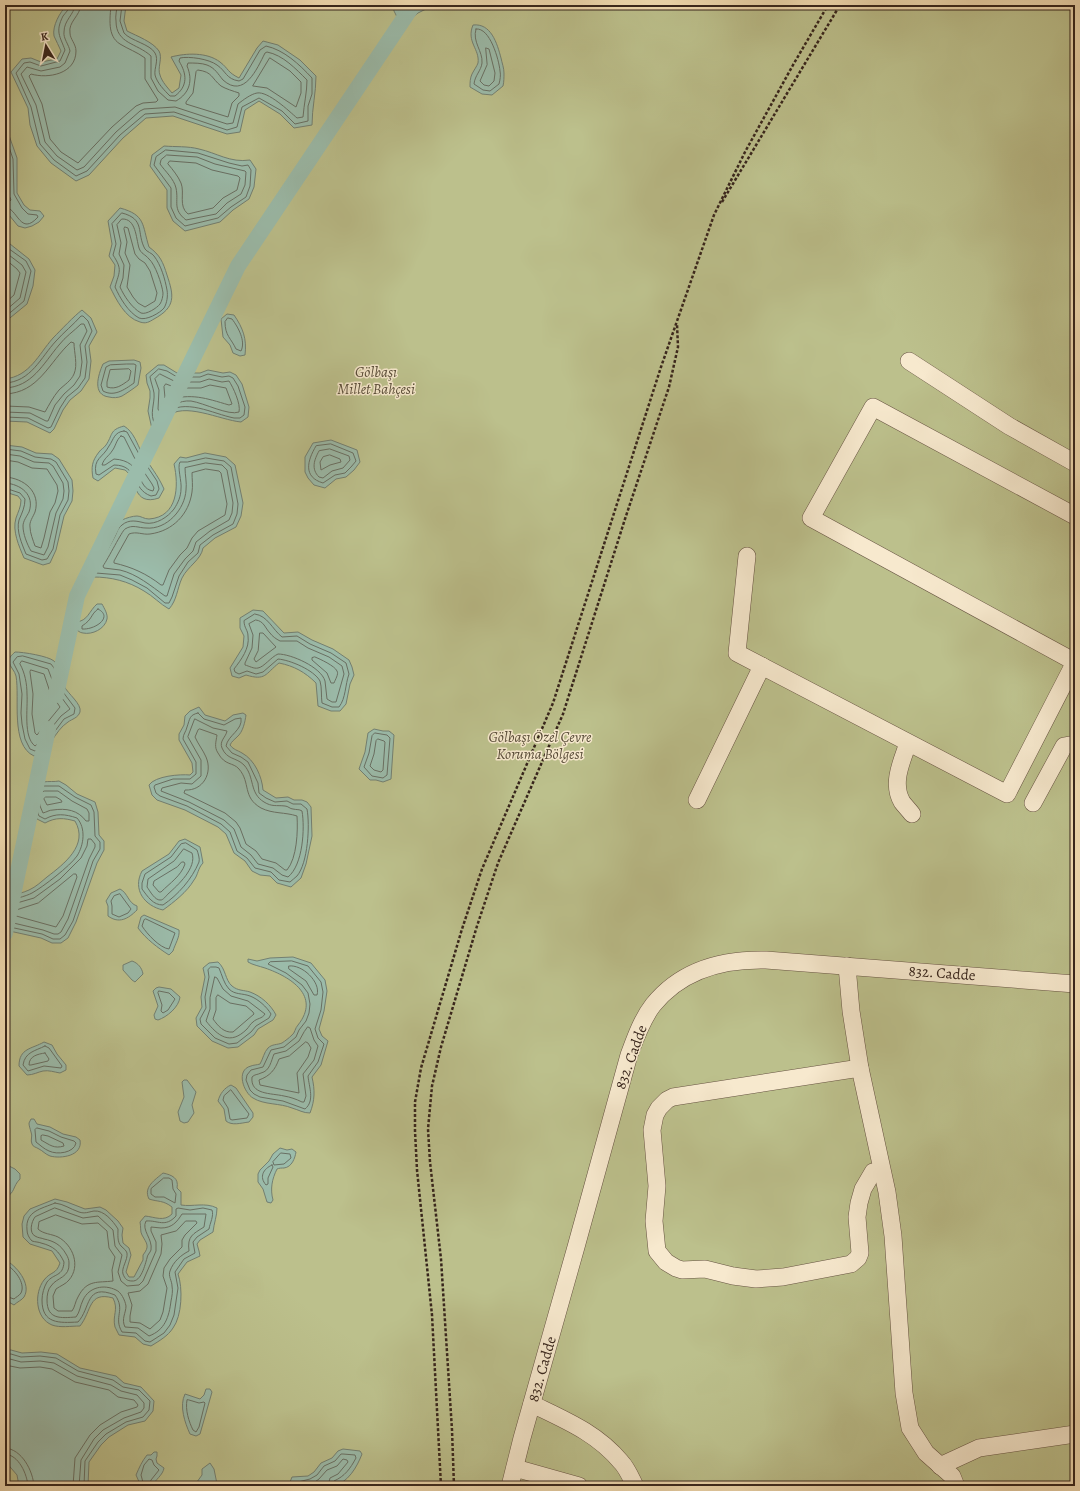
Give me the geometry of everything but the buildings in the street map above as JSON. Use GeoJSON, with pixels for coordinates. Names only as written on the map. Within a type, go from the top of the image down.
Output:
{"type":"FeatureCollection","features":[{"type":"Feature","properties":{"kind":"street"},"geometry":{"type":"LineString","coordinates":[[909,361],[1009,426],[1075,463]]}},
{"type":"Feature","properties":{"kind":"street"},"geometry":{"type":"LineString","coordinates":[[747,556],[737,653],[1006,794],[1075,662],[811,518],[873,407],[1075,516]]}},
{"type":"Feature","properties":{"kind":"street"},"geometry":{"type":"LineString","coordinates":[[697,800],[762,666]]}},
{"type":"Feature","properties":{"kind":"street"},"geometry":{"type":"LineString","coordinates":[[908,742],[898,774],[897,786],[901,801],[912,814]]}},
{"type":"Feature","properties":{"kind":"street"},"geometry":{"type":"LineString","coordinates":[[1033,803],[1064,746],[1075,744]]}},
{"type":"Feature","properties":{"kind":"street","name":"832. Cadde"},"geometry":{"type":"LineString","coordinates":[[510,1486],[629,1055],[639,1030],[652,1006],[670,988],[690,975],[709,966],[746,959],[1075,984]]}},
{"type":"Feature","properties":{"kind":"street"},"geometry":{"type":"LineString","coordinates":[[847,966],[851,1010],[860,1068],[894,1236],[904,1392],[910,1428],[926,1454],[952,1476],[956,1486]]}},
{"type":"Feature","properties":{"kind":"street"},"geometry":{"type":"LineString","coordinates":[[860,1068],[673,1097],[663,1104],[655,1115],[652,1130],[657,1186],[654,1221],[657,1251],[666,1262],[682,1270],[705,1268],[733,1276],[756,1279],[783,1277],[851,1264],[858,1258],[860,1253],[857,1217],[863,1189],[873,1172],[881,1171]]}},
{"type":"Feature","properties":{"kind":"street"},"geometry":{"type":"LineString","coordinates":[[532,1404],[567,1421],[599,1440],[622,1463],[635,1486]]}},
{"type":"Feature","properties":{"kind":"street"},"geometry":{"type":"LineString","coordinates":[[940,1466],[980,1448],[1075,1434]]}},
{"type":"Feature","properties":{"kind":"street"},"geometry":{"type":"LineString","coordinates":[[515,1468],[579,1486]]}},
{"type":"Feature","properties":{"kind":"path"},"geometry":{"type":"LineString","coordinates":[[441,1486],[432,1315],[417,1170],[415,1131],[415,1102],[421,1068],[462,929],[482,869],[553,703],[597,562],[714,215],[745,152],[828,5]]}},
{"type":"Feature","properties":{"kind":"path"},"geometry":{"type":"LineString","coordinates":[[714,215],[840,5]]}},
{"type":"Feature","properties":{"kind":"path"},"geometry":{"type":"LineString","coordinates":[[454,1486],[452,1430],[441,1259],[430,1162],[428,1130],[432,1086],[441,1047],[498,863],[562,714],[624,520],[670,387],[678,347],[677,322]]}},
{"type":"Feature","properties":{"kind":"green space","name":"Gölbaşı Millet Bahçesi"},"geometry":{"type":"Polygon","coordinates":[[[5,5],[1075,5],[1075,1486],[5,1486],[5,5]]]}},
{"type":"Feature","properties":{"kind":"water"},"geometry":{"type":"Polygon","coordinates":[[[67,5],[126,5],[124,21],[127,31],[149,42],[159,51],[159,72],[172,93],[179,88],[181,75],[171,57],[190,54],[209,56],[220,62],[230,72],[239,78],[257,48],[263,41],[278,45],[300,60],[316,76],[312,125],[294,128],[280,114],[259,101],[245,110],[240,132],[227,134],[173,116],[146,118],[123,138],[89,175],[76,181],[51,163],[37,146],[30,125],[28,108],[11,72],[22,59],[31,58],[41,62],[57,59],[61,51],[54,36],[54,28],[59,15],[67,5]]]}},
{"type":"Feature","properties":{"kind":"water"},"geometry":{"type":"Polygon","coordinates":[[[393,5],[428,5],[428,8],[418,13],[408,21],[398,19],[393,5]]]}},
{"type":"Feature","properties":{"kind":"water"},"geometry":{"type":"Polygon","coordinates":[[[473,25],[479,25],[489,31],[495,40],[501,58],[504,71],[503,86],[492,95],[482,94],[470,87],[471,76],[478,63],[477,54],[471,36],[473,25]]]}},
{"type":"Feature","properties":{"kind":"water"},"geometry":{"type":"Polygon","coordinates":[[[5,124],[17,158],[17,193],[24,205],[30,210],[40,211],[44,216],[39,222],[25,228],[18,226],[5,210],[5,124]]]}},
{"type":"Feature","properties":{"kind":"water"},"geometry":{"type":"Polygon","coordinates":[[[164,146],[195,148],[230,159],[243,161],[250,160],[256,169],[254,187],[249,199],[233,210],[220,222],[185,231],[173,221],[167,208],[167,190],[150,166],[152,155],[164,146]]]}},
{"type":"Feature","properties":{"kind":"water"},"geometry":{"type":"Polygon","coordinates":[[[120,208],[135,214],[142,222],[149,247],[156,253],[166,270],[171,289],[172,295],[170,305],[161,315],[144,323],[135,320],[125,312],[110,287],[114,276],[115,265],[109,256],[112,244],[108,221],[120,208]]]}},
{"type":"Feature","properties":{"kind":"water"},"geometry":{"type":"Polygon","coordinates":[[[5,240],[29,259],[35,270],[33,286],[27,304],[5,322],[5,240]]]}},
{"type":"Feature","properties":{"kind":"water"},"geometry":{"type":"Polygon","coordinates":[[[82,310],[91,318],[97,332],[89,346],[91,361],[89,379],[81,391],[70,400],[63,410],[54,429],[50,433],[27,422],[5,421],[5,379],[21,374],[33,364],[53,338],[82,310]]]}},
{"type":"Feature","properties":{"kind":"water"},"geometry":{"type":"Polygon","coordinates":[[[227,314],[234,315],[240,324],[245,339],[245,355],[240,356],[233,353],[230,345],[223,337],[221,319],[227,314]]]}},
{"type":"Feature","properties":{"kind":"water"},"geometry":{"type":"Polygon","coordinates":[[[134,360],[140,362],[141,368],[138,385],[126,394],[119,397],[109,397],[100,393],[98,389],[98,379],[103,364],[109,361],[134,360]]]}},
{"type":"Feature","properties":{"kind":"water"},"geometry":{"type":"Polygon","coordinates":[[[158,365],[164,365],[177,373],[200,373],[208,370],[223,373],[230,372],[236,375],[242,384],[249,407],[248,417],[241,422],[192,411],[182,411],[167,417],[157,430],[152,429],[148,411],[150,391],[146,375],[158,365]]]}},
{"type":"Feature","properties":{"kind":"water"},"geometry":{"type":"Polygon","coordinates":[[[124,426],[133,435],[142,453],[162,484],[164,489],[159,498],[150,500],[144,499],[136,490],[132,479],[125,470],[115,468],[98,481],[93,478],[93,461],[106,445],[112,433],[116,429],[124,426]]]}},
{"type":"Feature","properties":{"kind":"water"},"geometry":{"type":"Polygon","coordinates":[[[331,440],[357,450],[360,462],[346,477],[336,479],[325,488],[314,485],[308,478],[305,472],[305,457],[313,443],[331,440]]]}},
{"type":"Feature","properties":{"kind":"water"},"geometry":{"type":"Polygon","coordinates":[[[5,445],[22,447],[36,453],[52,454],[59,459],[72,480],[72,501],[64,516],[56,550],[50,563],[43,565],[24,558],[20,549],[15,523],[21,500],[18,496],[5,492],[5,445]]]}},
{"type":"Feature","properties":{"kind":"water"},"geometry":{"type":"Polygon","coordinates":[[[205,453],[226,457],[235,465],[243,503],[241,516],[236,527],[215,538],[203,548],[200,556],[182,578],[172,606],[169,609],[147,593],[126,582],[93,577],[91,568],[107,543],[115,526],[121,520],[130,517],[138,516],[149,519],[159,517],[166,513],[171,507],[176,491],[176,473],[174,464],[180,457],[186,458],[205,453]]]}},
{"type":"Feature","properties":{"kind":"water"},"geometry":{"type":"Polygon","coordinates":[[[97,604],[102,604],[106,613],[107,619],[104,626],[90,633],[81,632],[74,628],[76,622],[86,618],[97,604]]]}},
{"type":"Feature","properties":{"kind":"water"},"geometry":{"type":"Polygon","coordinates":[[[253,610],[263,611],[284,633],[298,632],[333,649],[349,660],[354,675],[350,684],[346,704],[340,711],[331,711],[318,706],[316,683],[299,670],[290,666],[279,663],[262,677],[246,675],[239,678],[232,676],[230,668],[243,647],[244,636],[240,628],[240,618],[253,610]]]}},
{"type":"Feature","properties":{"kind":"water"},"geometry":{"type":"Polygon","coordinates":[[[15,652],[41,656],[54,661],[58,666],[64,686],[77,702],[80,709],[78,716],[63,726],[49,745],[34,756],[26,750],[19,732],[16,676],[9,661],[10,657],[15,652]]]}},
{"type":"Feature","properties":{"kind":"water"},"geometry":{"type":"Polygon","coordinates":[[[199,707],[205,715],[225,721],[233,715],[243,713],[246,715],[241,732],[230,745],[247,756],[254,764],[259,774],[263,790],[276,798],[288,797],[294,800],[302,800],[307,802],[311,807],[312,836],[306,864],[301,878],[291,887],[277,883],[270,876],[260,875],[252,871],[245,861],[234,853],[226,834],[218,827],[185,810],[157,800],[152,795],[149,785],[152,782],[168,776],[190,775],[193,772],[192,763],[179,740],[179,734],[184,725],[185,716],[190,711],[199,707]]]}},
{"type":"Feature","properties":{"kind":"water"},"geometry":{"type":"Polygon","coordinates":[[[374,729],[389,731],[394,735],[391,779],[383,782],[370,780],[359,769],[365,752],[368,733],[374,729]]]}},
{"type":"Feature","properties":{"kind":"water"},"geometry":{"type":"Polygon","coordinates":[[[59,781],[77,794],[95,802],[98,812],[99,835],[104,841],[104,850],[97,863],[76,922],[68,938],[61,943],[52,943],[41,938],[5,930],[5,896],[8,897],[32,889],[61,866],[73,853],[77,846],[79,830],[75,821],[60,819],[45,823],[37,819],[30,802],[29,792],[31,787],[45,782],[59,781]]]}},
{"type":"Feature","properties":{"kind":"water"},"geometry":{"type":"Polygon","coordinates":[[[185,839],[200,847],[203,863],[195,878],[184,893],[163,910],[157,908],[146,901],[142,896],[139,878],[142,871],[169,854],[179,841],[185,839]]]}},
{"type":"Feature","properties":{"kind":"water"},"geometry":{"type":"Polygon","coordinates":[[[120,889],[134,905],[137,906],[137,910],[127,918],[116,920],[108,916],[108,906],[106,901],[111,893],[120,889]]]}},
{"type":"Feature","properties":{"kind":"water"},"geometry":{"type":"Polygon","coordinates":[[[144,915],[179,930],[178,938],[173,951],[169,955],[152,943],[138,928],[141,917],[144,915]]]}},
{"type":"Feature","properties":{"kind":"water"},"geometry":{"type":"Polygon","coordinates":[[[293,957],[311,963],[325,980],[327,991],[319,1029],[322,1036],[328,1041],[321,1065],[312,1077],[314,1095],[310,1113],[287,1106],[267,1103],[253,1098],[244,1087],[242,1077],[246,1068],[260,1064],[265,1051],[268,1048],[282,1043],[293,1034],[304,1015],[306,1005],[305,997],[293,982],[275,972],[248,962],[248,959],[257,961],[270,958],[293,957]]]}},
{"type":"Feature","properties":{"kind":"water"},"geometry":{"type":"Polygon","coordinates":[[[132,961],[139,966],[143,974],[135,982],[123,970],[123,965],[132,961]]]}},
{"type":"Feature","properties":{"kind":"water"},"geometry":{"type":"Polygon","coordinates":[[[218,962],[223,968],[228,981],[232,986],[236,989],[250,992],[262,998],[276,1015],[273,1020],[258,1029],[254,1035],[238,1047],[228,1048],[212,1041],[197,1026],[196,1018],[202,1007],[201,997],[205,977],[203,968],[209,963],[218,962]]]}},
{"type":"Feature","properties":{"kind":"water"},"geometry":{"type":"Polygon","coordinates":[[[159,987],[171,989],[180,997],[172,1011],[165,1017],[158,1020],[155,1019],[154,1015],[158,1006],[153,991],[159,987]]]}},
{"type":"Feature","properties":{"kind":"water"},"geometry":{"type":"Polygon","coordinates":[[[44,1042],[52,1045],[66,1065],[66,1070],[60,1073],[41,1071],[27,1075],[19,1066],[21,1056],[27,1050],[44,1042]]]}},
{"type":"Feature","properties":{"kind":"water"},"geometry":{"type":"Polygon","coordinates":[[[187,1080],[196,1092],[192,1105],[194,1113],[188,1122],[184,1123],[180,1121],[178,1112],[184,1097],[182,1082],[187,1080]]]}},
{"type":"Feature","properties":{"kind":"water"},"geometry":{"type":"Polygon","coordinates":[[[231,1085],[236,1088],[253,1113],[253,1117],[249,1122],[234,1124],[226,1121],[224,1109],[218,1101],[226,1088],[231,1085]]]}},
{"type":"Feature","properties":{"kind":"water"},"geometry":{"type":"Polygon","coordinates":[[[31,1119],[34,1119],[37,1124],[50,1127],[63,1134],[76,1137],[80,1140],[78,1150],[70,1155],[55,1157],[48,1155],[32,1145],[32,1134],[29,1124],[31,1119]]]}},
{"type":"Feature","properties":{"kind":"water"},"geometry":{"type":"Polygon","coordinates":[[[280,1148],[287,1150],[292,1149],[296,1152],[294,1159],[289,1166],[277,1169],[272,1184],[273,1200],[271,1203],[267,1202],[263,1189],[258,1182],[258,1174],[273,1154],[280,1148]]]}},
{"type":"Feature","properties":{"kind":"water"},"geometry":{"type":"Polygon","coordinates":[[[5,1164],[15,1169],[20,1174],[20,1179],[11,1194],[5,1198],[5,1164]]]}},
{"type":"Feature","properties":{"kind":"water"},"geometry":{"type":"Polygon","coordinates":[[[163,1173],[176,1179],[177,1188],[181,1192],[181,1205],[208,1205],[217,1208],[213,1232],[200,1240],[197,1244],[200,1256],[187,1262],[178,1274],[181,1287],[181,1302],[176,1323],[171,1331],[151,1346],[143,1344],[135,1337],[119,1335],[114,1323],[115,1302],[113,1298],[105,1297],[99,1297],[95,1300],[80,1326],[66,1327],[52,1325],[46,1322],[39,1311],[39,1292],[44,1280],[57,1269],[60,1263],[52,1251],[30,1244],[23,1237],[22,1224],[24,1216],[30,1209],[55,1199],[85,1209],[100,1207],[106,1210],[123,1228],[123,1243],[129,1248],[131,1255],[126,1272],[129,1277],[134,1277],[143,1260],[143,1255],[147,1247],[141,1234],[140,1222],[145,1216],[166,1218],[172,1214],[172,1207],[163,1202],[149,1199],[148,1195],[149,1187],[153,1181],[163,1173]]]}},
{"type":"Feature","properties":{"kind":"water"},"geometry":{"type":"Polygon","coordinates":[[[5,1260],[18,1270],[26,1286],[24,1297],[14,1305],[5,1300],[5,1260]]]}},
{"type":"Feature","properties":{"kind":"water"},"geometry":{"type":"Polygon","coordinates":[[[5,1350],[22,1353],[41,1352],[57,1354],[80,1368],[116,1376],[124,1383],[141,1387],[154,1401],[153,1411],[145,1421],[128,1425],[109,1437],[101,1445],[89,1462],[88,1486],[19,1486],[17,1475],[5,1461],[5,1350]]]}},
{"type":"Feature","properties":{"kind":"water"},"geometry":{"type":"Polygon","coordinates":[[[206,1389],[210,1389],[212,1392],[200,1434],[196,1436],[190,1434],[186,1425],[183,1414],[183,1399],[185,1394],[200,1399],[204,1395],[206,1389]]]}},
{"type":"Feature","properties":{"kind":"water"},"geometry":{"type":"Polygon","coordinates":[[[343,1449],[360,1451],[362,1454],[355,1469],[343,1482],[333,1486],[324,1487],[295,1486],[290,1482],[292,1477],[308,1476],[314,1472],[321,1463],[332,1458],[338,1451],[343,1449]]]}},
{"type":"Feature","properties":{"kind":"water"},"geometry":{"type":"Polygon","coordinates":[[[154,1452],[157,1452],[157,1463],[164,1468],[161,1475],[152,1486],[144,1486],[140,1484],[136,1475],[147,1455],[151,1455],[154,1452]]]}},
{"type":"Feature","properties":{"kind":"water"},"geometry":{"type":"Polygon","coordinates":[[[210,1463],[214,1469],[217,1484],[219,1486],[194,1486],[202,1475],[202,1469],[210,1463]]]}},
{"type":"Feature","properties":{"kind":"waterway"},"geometry":{"type":"LineString","coordinates":[[56,695],[77,596],[238,266],[413,5]]}},
{"type":"Feature","properties":{"kind":"waterway"},"geometry":{"type":"LineString","coordinates":[[5,933],[48,729]]}},
{"type":"Feature","properties":{"kind":"park label","name":"Gölbaşı Özel Çevre Koruma Bölgesi"},"geometry":{"type":"Point","coordinates":[540,746]}}]}
